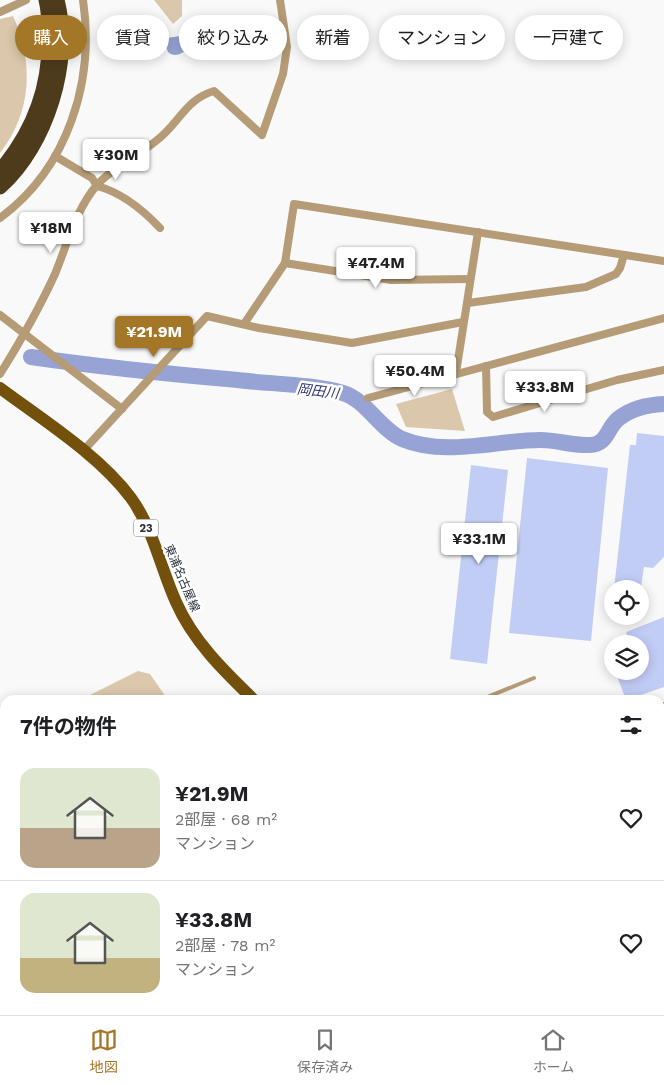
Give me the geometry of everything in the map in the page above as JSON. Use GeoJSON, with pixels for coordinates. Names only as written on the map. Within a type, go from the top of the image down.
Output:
{"type":"FeatureCollection","features":[{"type":"Feature","properties":{"kind":"highway"},"geometry":{"type":"LineString","coordinates":[[0,171],[12,156],[31,124],[45,89],[50,59],[53,5]]}},
{"type":"Feature","properties":{"kind":"highway"},"geometry":{"type":"LineString","coordinates":[[0,187],[24,158],[41,131],[54,98],[61,54],[53,5]]}},
{"type":"Feature","properties":{"kind":"main road","name":"東浦名古屋線"},"geometry":{"type":"LineString","coordinates":[[0,388],[83,451],[108,472],[131,498],[143,520],[185,621],[214,660],[249,695]]}},
{"type":"Feature","properties":{"kind":"street"},"geometry":{"type":"LineString","coordinates":[[0,12],[26,0]]}},
{"type":"Feature","properties":{"kind":"street"},"geometry":{"type":"LineString","coordinates":[[0,218],[36,184],[55,156],[70,127],[82,86],[86,32],[83,0]]}},
{"type":"Feature","properties":{"kind":"street"},"geometry":{"type":"LineString","coordinates":[[0,374],[25,334],[54,276],[83,207],[97,186],[126,161],[165,133],[187,106],[206,93],[214,91],[262,135],[283,74],[287,47],[280,0]]}},
{"type":"Feature","properties":{"kind":"street"},"geometry":{"type":"LineString","coordinates":[[55,156],[92,178],[97,186],[106,188],[129,202],[160,228]]}},
{"type":"Feature","properties":{"kind":"street"},"geometry":{"type":"LineString","coordinates":[[244,324],[285,263],[294,204],[664,261]]}},
{"type":"Feature","properties":{"kind":"street"},"geometry":{"type":"LineString","coordinates":[[456,373],[478,232]]}},
{"type":"Feature","properties":{"kind":"street"},"geometry":{"type":"LineString","coordinates":[[468,303],[586,287],[616,274],[624,254]]}},
{"type":"Feature","properties":{"kind":"street"},"geometry":{"type":"LineString","coordinates":[[285,263],[391,280],[470,279]]}},
{"type":"Feature","properties":{"kind":"street"},"geometry":{"type":"LineString","coordinates":[[0,315],[122,409]]}},
{"type":"Feature","properties":{"kind":"street"},"geometry":{"type":"LineString","coordinates":[[83,451],[207,316],[352,343],[463,322]]}},
{"type":"Feature","properties":{"kind":"street"},"geometry":{"type":"LineString","coordinates":[[368,398],[664,318]]}},
{"type":"Feature","properties":{"kind":"street"},"geometry":{"type":"LineString","coordinates":[[486,366],[488,412],[493,417],[617,380],[664,370]]}},
{"type":"Feature","properties":{"kind":"lane"},"geometry":{"type":"LineString","coordinates":[[492,695],[534,678]]}},
{"type":"Feature","properties":{"kind":"shaded area"},"geometry":{"type":"Polygon","coordinates":[[[154,0],[182,0],[182,15],[179,15],[179,19],[173,24],[169,19],[169,15],[166,15],[154,0]]]}},
{"type":"Feature","properties":{"kind":"shaded area"},"geometry":{"type":"Polygon","coordinates":[[[13,16],[15,21],[15,60],[26,60],[27,69],[24,104],[11,137],[0,153],[0,19],[13,16]]]}},
{"type":"Feature","properties":{"kind":"shaded area"},"geometry":{"type":"Polygon","coordinates":[[[452,389],[465,431],[406,427],[396,404],[452,389]]]}},
{"type":"Feature","properties":{"kind":"shaded area"},"geometry":{"type":"Polygon","coordinates":[[[138,671],[150,674],[165,695],[90,695],[138,671]]]}},
{"type":"Feature","properties":{"kind":"water"},"geometry":{"type":"Polygon","coordinates":[[[179,36],[179,54],[169,53],[169,38],[179,36]]]}},
{"type":"Feature","properties":{"kind":"building"},"geometry":{"type":"Polygon","coordinates":[[[637,433],[664,436],[664,557],[653,568],[644,567],[642,580],[615,580],[630,445],[636,445],[637,433]]]}},
{"type":"Feature","properties":{"kind":"building"},"geometry":{"type":"Polygon","coordinates":[[[527,458],[608,468],[591,641],[509,633],[527,458]]]}},
{"type":"Feature","properties":{"kind":"building"},"geometry":{"type":"Polygon","coordinates":[[[471,465],[508,470],[487,664],[450,659],[471,465]]]}},
{"type":"Feature","properties":{"kind":"building"},"geometry":{"type":"Polygon","coordinates":[[[664,617],[664,687],[641,695],[624,695],[618,680],[649,680],[649,635],[627,635],[626,632],[644,625],[649,625],[649,623],[664,617]]]}},
{"type":"Feature","properties":{"kind":"waterway","name":"岡田川"},"geometry":{"type":"LineString","coordinates":[[31,357],[134,370],[331,390],[343,393],[359,402],[387,429],[402,439],[436,447],[541,440],[577,445],[596,444],[603,439],[614,423],[623,415],[640,408],[664,404]]}}]}
